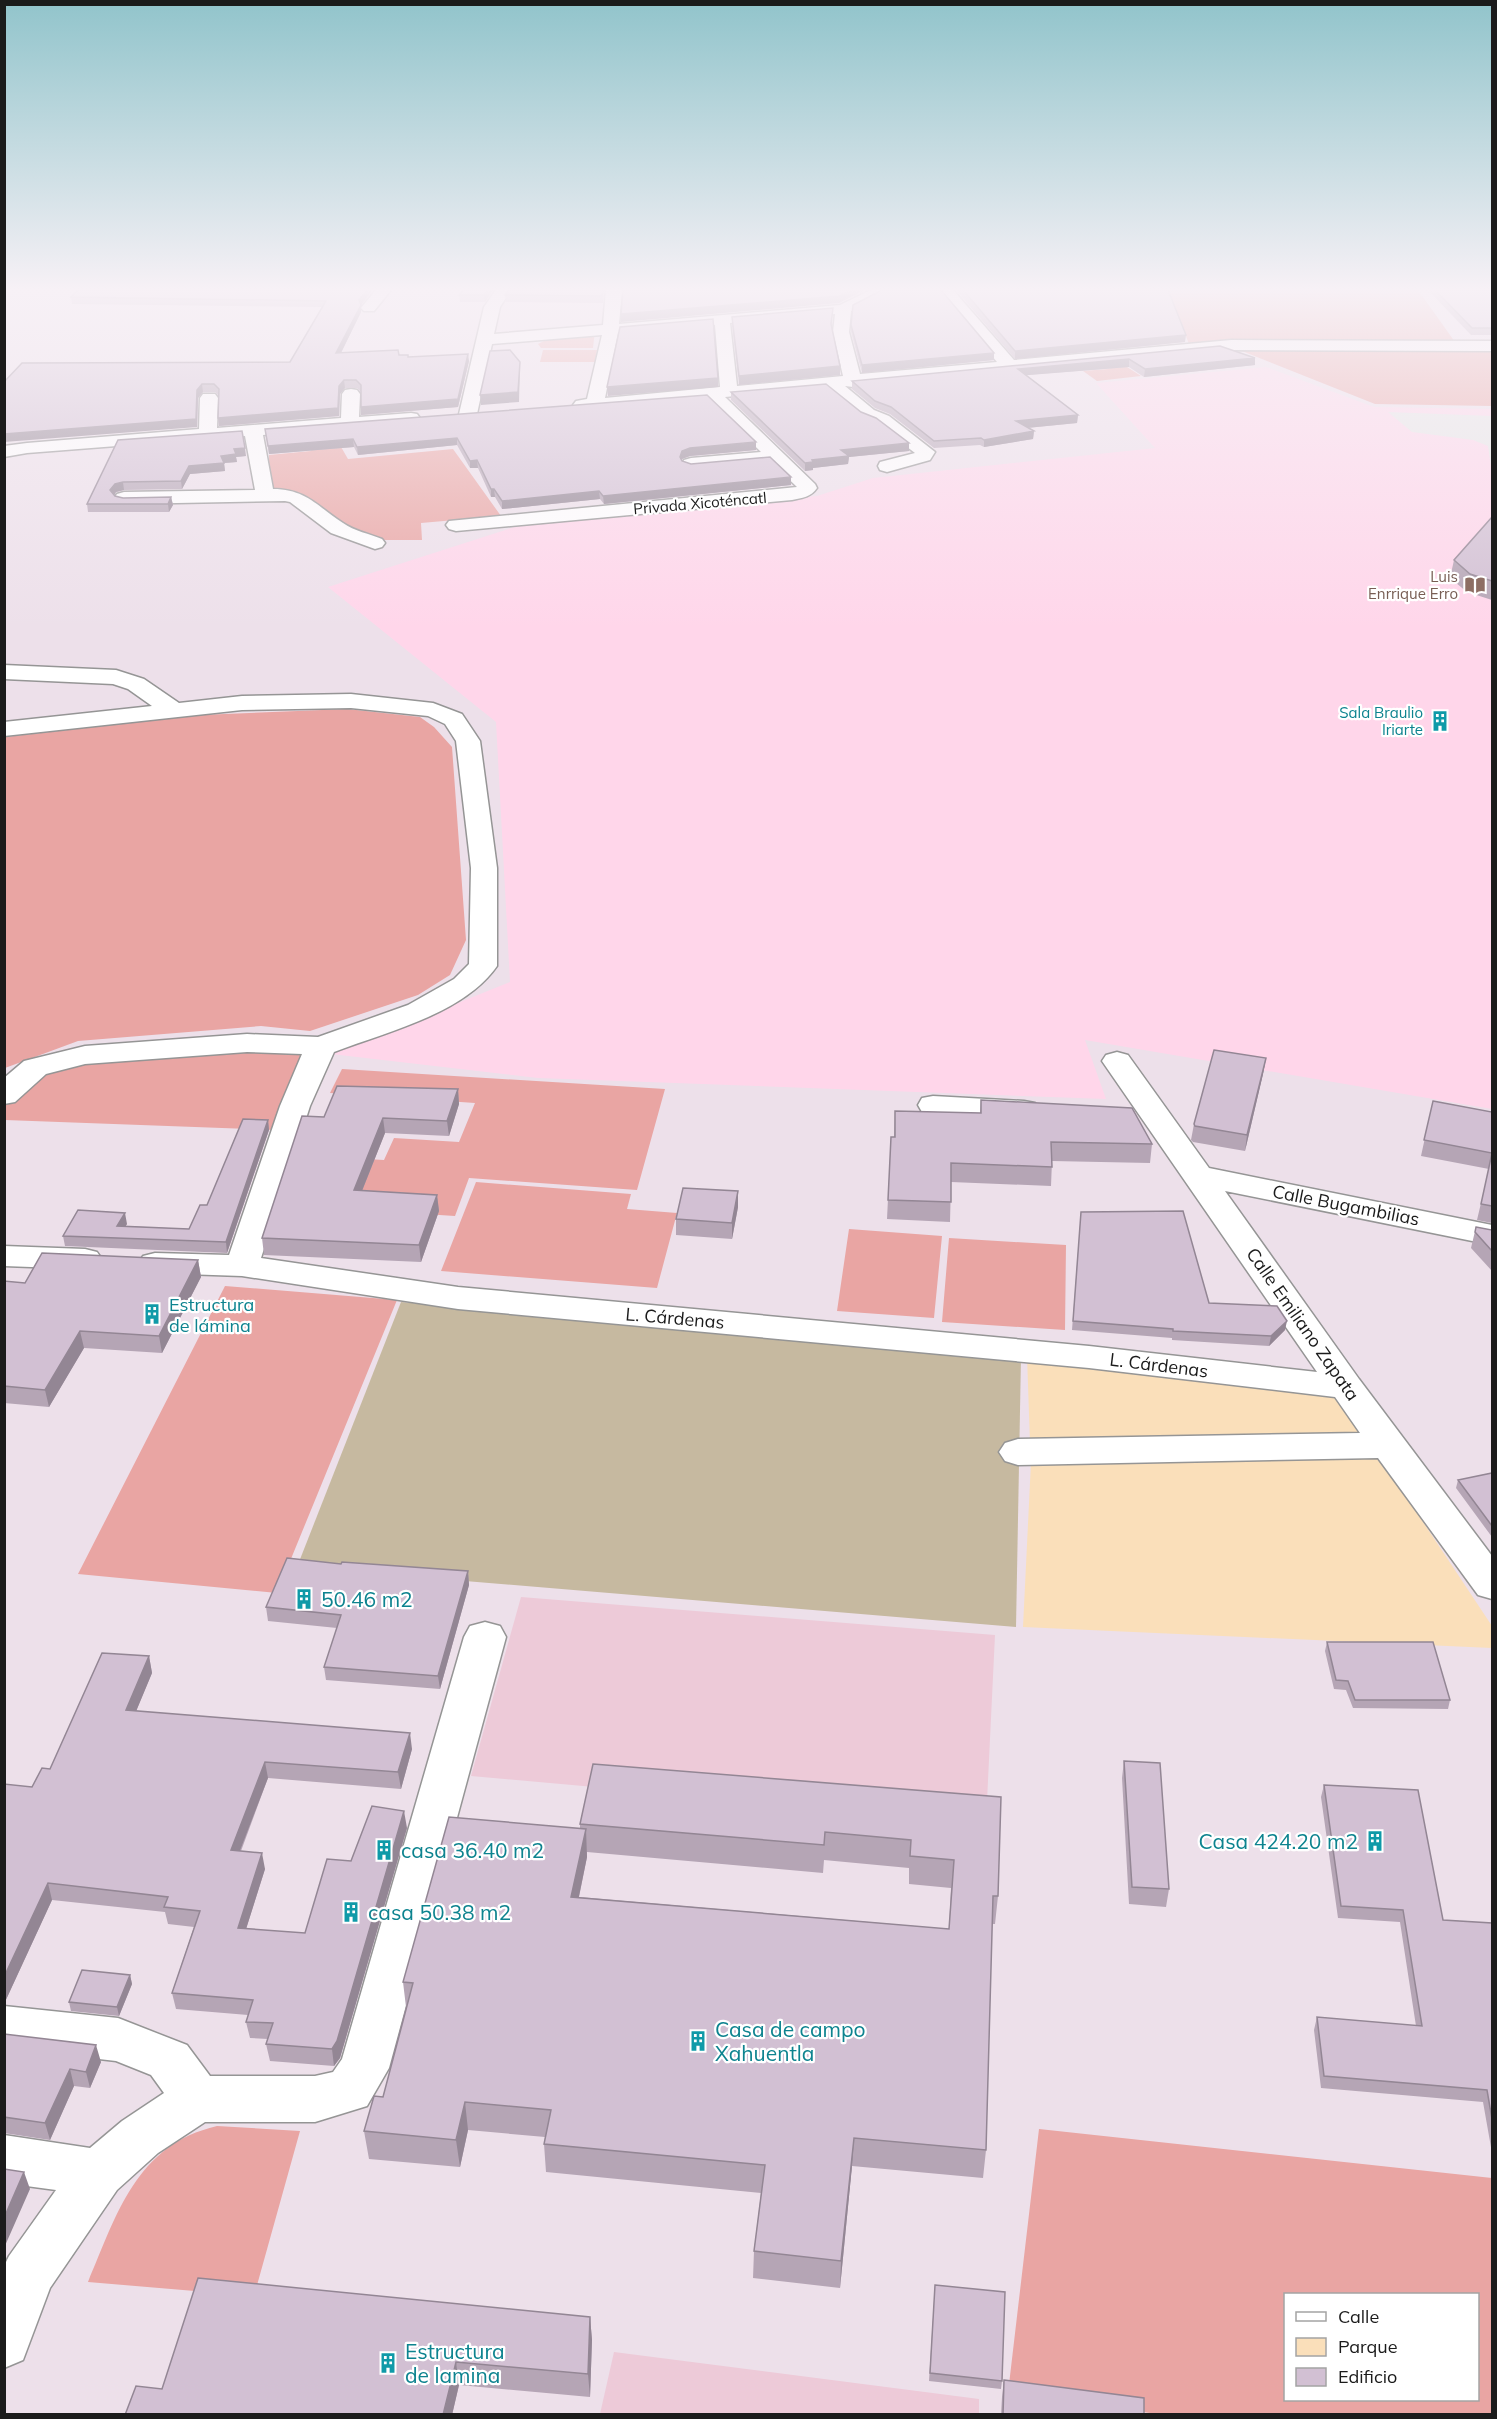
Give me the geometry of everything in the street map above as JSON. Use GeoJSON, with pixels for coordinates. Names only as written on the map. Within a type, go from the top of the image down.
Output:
{"type":"FeatureCollection","features":[{"type":"Feature","properties":{"kind":"street"},"geometry":{"type":"LineString","coordinates":[[208,434],[209,403]]}},
{"type":"Feature","properties":{"kind":"street"},"geometry":{"type":"LineString","coordinates":[[351,403],[351,423]]}},
{"type":"Feature","properties":{"kind":"street"},"geometry":{"type":"LineString","coordinates":[[468,414],[470,403]]}},
{"type":"Feature","properties":{"kind":"street"},"geometry":{"type":"LineString","coordinates":[[561,406],[608,403]]}},
{"type":"Feature","properties":{"kind":"street","name":"Privada Xicoténcatl"},"geometry":{"type":"LineString","coordinates":[[456,525],[792,494],[803,492],[808,488],[776,456],[730,403]]}},
{"type":"Feature","properties":{"kind":"street"},"geometry":{"type":"LineString","coordinates":[[854,403],[868,414],[883,420],[926,452],[924,456],[887,466]]}},
{"type":"Feature","properties":{"kind":"street"},"geometry":{"type":"LineString","coordinates":[[446,415],[491,412]]}},
{"type":"Feature","properties":{"kind":"street"},"geometry":{"type":"LineString","coordinates":[[4,452],[424,417]]}},
{"type":"Feature","properties":{"kind":"street"},"geometry":{"type":"LineString","coordinates":[[253,430],[265,495]]}},
{"type":"Feature","properties":{"kind":"street"},"geometry":{"type":"LineString","coordinates":[[691,464],[776,456]]}},
{"type":"Feature","properties":{"kind":"street"},"geometry":{"type":"LineString","coordinates":[[124,498],[285,495],[297,498],[322,520],[338,530],[375,543]]}},
{"type":"Feature","properties":{"kind":"street"},"geometry":{"type":"LineString","coordinates":[[4,672],[116,677],[136,684],[172,710]]}},
{"type":"Feature","properties":{"kind":"street"},"geometry":{"type":"LineString","coordinates":[[4,729],[242,703],[351,701],[434,710],[454,719],[468,741],[484,868],[483,966],[464,986],[418,1011],[321,1046],[247,1043],[85,1054],[34,1067],[4,1095]]}},
{"type":"Feature","properties":{"kind":"street"},"geometry":{"type":"LineString","coordinates":[[242,1266],[296,1106],[321,1046]]}},
{"type":"Feature","properties":{"kind":"street","name":"Calle Emiliano Zapata"},"geometry":{"type":"LineString","coordinates":[[1117,1061],[1346,1387],[1492,1585]]}},
{"type":"Feature","properties":{"kind":"street"},"geometry":{"type":"LineString","coordinates":[[933,1105],[1050,1111]]}},
{"type":"Feature","properties":{"kind":"street"},"geometry":{"type":"LineString","coordinates":[[1120,1115],[1155,1117]]}},
{"type":"Feature","properties":{"kind":"street","name":"Calle Bugambilias"},"geometry":{"type":"LineString","coordinates":[[1199,1176],[1492,1235]]}},
{"type":"Feature","properties":{"kind":"street","name":"L. Cárdenas"},"geometry":{"type":"LineString","coordinates":[[4,1256],[242,1266],[458,1298],[1089,1357],[1346,1387]]}},
{"type":"Feature","properties":{"kind":"street"},"geometry":{"type":"LineString","coordinates":[[1018,1452],[1388,1445]]}},
{"type":"Feature","properties":{"kind":"street"},"geometry":{"type":"LineString","coordinates":[[4,2341],[28,2274],[99,2173],[140,2137],[197,2099],[315,2099],[349,2090],[364,2068],[485,1637]]}},
{"type":"Feature","properties":{"kind":"street"},"geometry":{"type":"LineString","coordinates":[[4,2027],[118,2040],[169,2060],[197,2099]]}},
{"type":"Feature","properties":{"kind":"street"},"geometry":{"type":"LineString","coordinates":[[4,2159],[99,2173]]}},
{"type":"Feature","properties":{"kind":"shaded area"},"geometry":{"type":"Polygon","coordinates":[[[1114,403],[1363,403],[1374,407],[1492,409],[1492,1109],[1085,1040],[1106,1099],[538,1078],[331,1054],[510,982],[496,722],[328,587],[527,523],[817,496],[873,478],[1155,448],[1114,403]]]}},
{"type":"Feature","properties":{"kind":"shaded area"},"geometry":{"type":"Polygon","coordinates":[[[1372,403],[1492,403],[1492,406],[1372,403]]]}},
{"type":"Feature","properties":{"kind":"shaded area"},"geometry":{"type":"Polygon","coordinates":[[[1388,412],[1492,416],[1492,473],[1488,446],[1473,440],[1412,432],[1388,412]]]}},
{"type":"Feature","properties":{"kind":"shaded area"},"geometry":{"type":"Polygon","coordinates":[[[329,426],[348,459],[453,449],[501,516],[421,523],[422,540],[377,540],[344,528],[303,498],[269,493],[269,455],[311,451],[305,435],[329,426]]]}},
{"type":"Feature","properties":{"kind":"shaded area"},"geometry":{"type":"Polygon","coordinates":[[[347,709],[420,717],[434,727],[452,747],[466,940],[450,975],[418,995],[310,1031],[261,1026],[78,1041],[5,1068],[5,737],[200,715],[347,709]]]}},
{"type":"Feature","properties":{"kind":"shaded area"},"geometry":{"type":"Polygon","coordinates":[[[248,1048],[308,1052],[277,1130],[5,1120],[5,1106],[40,1069],[89,1058],[248,1048]]]}},
{"type":"Feature","properties":{"kind":"shaded area"},"geometry":{"type":"Polygon","coordinates":[[[342,1069],[665,1089],[637,1190],[469,1178],[455,1216],[330,1208],[348,1158],[384,1160],[394,1138],[459,1142],[475,1103],[330,1093],[342,1069]]]}},
{"type":"Feature","properties":{"kind":"shaded area"},"geometry":{"type":"Polygon","coordinates":[[[476,1182],[631,1194],[627,1209],[677,1213],[657,1288],[441,1271],[476,1182]]]}},
{"type":"Feature","properties":{"kind":"shaded area"},"geometry":{"type":"Polygon","coordinates":[[[849,1229],[942,1236],[934,1318],[837,1311],[849,1229]]]}},
{"type":"Feature","properties":{"kind":"shaded area"},"geometry":{"type":"Polygon","coordinates":[[[949,1238],[1066,1245],[1065,1330],[942,1322],[949,1238]]]}},
{"type":"Feature","properties":{"kind":"shaded area"},"geometry":{"type":"Polygon","coordinates":[[[225,1286],[397,1300],[277,1593],[78,1574],[225,1286]]]}},
{"type":"Feature","properties":{"kind":"shaded area"},"geometry":{"type":"Polygon","coordinates":[[[401,1302],[1021,1357],[1016,1627],[297,1567],[401,1302]]]}},
{"type":"Feature","properties":{"kind":"shaded area"},"geometry":{"type":"Polygon","coordinates":[[[521,1597],[995,1635],[986,1822],[471,1776],[521,1597]]]}},
{"type":"Feature","properties":{"kind":"shaded area"},"geometry":{"type":"Polygon","coordinates":[[[217,2126],[300,2131],[254,2296],[88,2282],[120,2208],[148,2166],[167,2149],[189,2135],[217,2126]]]}},
{"type":"Feature","properties":{"kind":"shaded area"},"geometry":{"type":"Polygon","coordinates":[[[1039,2129],[1492,2178],[1492,2414],[1157,2414],[1008,2393],[1039,2129]]]}},
{"type":"Feature","properties":{"kind":"shaded area"},"geometry":{"type":"Polygon","coordinates":[[[614,2352],[979,2399],[979,2414],[600,2414],[614,2352]]]}},
{"type":"Feature","properties":{"kind":"green space"},"geometry":{"type":"Polygon","coordinates":[[[1027,1356],[1333,1389],[1361,1433],[1030,1443],[1027,1356]]]}},
{"type":"Feature","properties":{"kind":"green space"},"geometry":{"type":"Polygon","coordinates":[[[1376,1451],[1492,1626],[1492,1648],[1023,1627],[1031,1462],[1376,1451]]]}},
{"type":"Feature","properties":{"kind":"building"},"geometry":{"type":"Polygon","coordinates":[[[4,403],[197,403],[196,419],[4,434],[4,403]]]}},
{"type":"Feature","properties":{"kind":"building"},"geometry":{"type":"Polygon","coordinates":[[[219,403],[338,403],[338,408],[218,418],[219,403]]]}},
{"type":"Feature","properties":{"kind":"building"},"geometry":{"type":"Polygon","coordinates":[[[361,403],[411,403],[361,407],[361,403]]]}},
{"type":"Feature","properties":{"kind":"building"},"geometry":{"type":"Polygon","coordinates":[[[604,403],[715,403],[756,442],[690,448],[682,451],[680,457],[682,461],[691,464],[770,457],[791,477],[603,496],[599,491],[502,501],[494,489],[491,489],[477,460],[470,461],[457,438],[357,447],[353,439],[268,446],[265,429],[604,403]]]}},
{"type":"Feature","properties":{"kind":"building"},"geometry":{"type":"Polygon","coordinates":[[[742,403],[850,403],[861,412],[876,418],[909,443],[841,450],[849,456],[812,460],[813,462],[805,463],[742,403]]]}},
{"type":"Feature","properties":{"kind":"building"},"geometry":{"type":"Polygon","coordinates":[[[880,403],[1062,403],[1078,415],[1016,421],[1034,431],[984,440],[981,438],[934,441],[891,407],[880,403]]]}},
{"type":"Feature","properties":{"kind":"building"},"geometry":{"type":"Polygon","coordinates":[[[242,431],[245,448],[234,449],[236,454],[221,456],[224,463],[189,466],[181,481],[123,482],[115,484],[110,490],[115,496],[123,498],[171,497],[168,504],[87,504],[118,440],[242,431]]]}},
{"type":"Feature","properties":{"kind":"building"},"geometry":{"type":"Polygon","coordinates":[[[1492,517],[1492,581],[1470,574],[1454,560],[1492,517]]]}},
{"type":"Feature","properties":{"kind":"building"},"geometry":{"type":"Polygon","coordinates":[[[1214,1050],[1266,1058],[1247,1135],[1194,1124],[1214,1050]]]}},
{"type":"Feature","properties":{"kind":"building"},"geometry":{"type":"Polygon","coordinates":[[[337,1086],[458,1089],[447,1121],[383,1118],[354,1190],[437,1195],[419,1245],[262,1238],[302,1116],[324,1117],[337,1086]]]}},
{"type":"Feature","properties":{"kind":"building"},"geometry":{"type":"Polygon","coordinates":[[[981,1100],[1132,1108],[1152,1144],[1051,1142],[1052,1167],[951,1163],[951,1202],[888,1200],[891,1137],[895,1137],[895,1111],[981,1113],[981,1100]]]}},
{"type":"Feature","properties":{"kind":"building"},"geometry":{"type":"Polygon","coordinates":[[[1433,1101],[1492,1112],[1492,1153],[1424,1140],[1433,1101]]]}},
{"type":"Feature","properties":{"kind":"building"},"geometry":{"type":"Polygon","coordinates":[[[243,1119],[268,1120],[226,1242],[63,1236],[78,1210],[125,1213],[117,1226],[189,1229],[200,1205],[207,1205],[243,1119]]]}},
{"type":"Feature","properties":{"kind":"building"},"geometry":{"type":"Polygon","coordinates":[[[1492,1153],[1492,1206],[1481,1204],[1492,1153]]]}},
{"type":"Feature","properties":{"kind":"building"},"geometry":{"type":"Polygon","coordinates":[[[683,1188],[738,1191],[732,1223],[676,1219],[683,1188]]]}},
{"type":"Feature","properties":{"kind":"building"},"geometry":{"type":"Polygon","coordinates":[[[1183,1211],[1209,1303],[1277,1306],[1287,1321],[1271,1336],[1173,1331],[1173,1329],[1073,1321],[1081,1212],[1183,1211]]]}},
{"type":"Feature","properties":{"kind":"building"},"geometry":{"type":"Polygon","coordinates":[[[1476,1227],[1492,1230],[1492,1251],[1475,1232],[1476,1227]]]}},
{"type":"Feature","properties":{"kind":"building"},"geometry":{"type":"Polygon","coordinates":[[[42,1253],[198,1260],[159,1336],[80,1331],[45,1390],[4,1386],[4,1281],[25,1283],[42,1253]]]}},
{"type":"Feature","properties":{"kind":"building"},"geometry":{"type":"Polygon","coordinates":[[[1492,1473],[1492,1526],[1458,1480],[1492,1473]]]}},
{"type":"Feature","properties":{"kind":"building"},"geometry":{"type":"Polygon","coordinates":[[[287,1558],[341,1564],[342,1562],[468,1571],[438,1676],[324,1667],[341,1615],[266,1607],[287,1558]]]}},
{"type":"Feature","properties":{"kind":"building"},"geometry":{"type":"Polygon","coordinates":[[[1327,1642],[1433,1642],[1450,1700],[1355,1700],[1348,1681],[1336,1680],[1327,1642]]]}},
{"type":"Feature","properties":{"kind":"building"},"geometry":{"type":"Polygon","coordinates":[[[102,1653],[149,1656],[126,1710],[410,1733],[398,1772],[265,1762],[231,1850],[262,1853],[238,1928],[305,1933],[327,1859],[351,1861],[372,1806],[404,1811],[337,2041],[332,2049],[266,2044],[273,2023],[246,2022],[253,2000],[172,1993],[200,1911],[164,1907],[168,1897],[48,1883],[4,1977],[4,1784],[32,1787],[42,1768],[50,1769],[102,1653]]]}},
{"type":"Feature","properties":{"kind":"building"},"geometry":{"type":"Polygon","coordinates":[[[1124,1761],[1160,1763],[1169,1889],[1132,1887],[1124,1761]]]}},
{"type":"Feature","properties":{"kind":"building","name":"Casa de campo Xahuentla"},"geometry":{"type":"Polygon","coordinates":[[[593,1764],[1001,1797],[998,1896],[993,1896],[986,2150],[854,2138],[841,2261],[754,2251],[765,2165],[544,2144],[551,2110],[465,2102],[456,2140],[364,2131],[374,2096],[383,2097],[413,1983],[403,1982],[449,1817],[586,1829],[571,1897],[949,1929],[954,1860],[910,1856],[911,1840],[825,1832],[824,1845],[580,1824],[593,1764]]]}},
{"type":"Feature","properties":{"kind":"building"},"geometry":{"type":"Polygon","coordinates":[[[1324,1785],[1418,1790],[1443,1920],[1492,1923],[1492,2119],[1487,2090],[1324,2076],[1317,2017],[1422,2026],[1403,1910],[1341,1906],[1324,1785]]]}},
{"type":"Feature","properties":{"kind":"building"},"geometry":{"type":"Polygon","coordinates":[[[82,1970],[130,1975],[117,2007],[69,2002],[82,1970]]]}},
{"type":"Feature","properties":{"kind":"building"},"geometry":{"type":"Polygon","coordinates":[[[4,2034],[96,2045],[86,2072],[70,2069],[45,2123],[4,2117],[4,2034]]]}},
{"type":"Feature","properties":{"kind":"building"},"geometry":{"type":"Polygon","coordinates":[[[4,2169],[24,2172],[4,2218],[4,2169]]]}},
{"type":"Feature","properties":{"kind":"building","name":"Estructura de lamina"},"geometry":{"type":"Polygon","coordinates":[[[198,2278],[590,2317],[588,2374],[456,2362],[443,2415],[125,2415],[136,2386],[162,2389],[198,2278]]]}},
{"type":"Feature","properties":{"kind":"building"},"geometry":{"type":"Polygon","coordinates":[[[935,2285],[1005,2292],[1002,2381],[930,2373],[935,2285]]]}},
{"type":"Feature","properties":{"kind":"building"},"geometry":{"type":"Polygon","coordinates":[[[1004,2380],[1144,2398],[1144,2415],[1003,2415],[1004,2380]]]}},
{"type":"Feature","properties":{"kind":"place","name":"Luis Enrrique Erro"},"geometry":{"type":"Point","coordinates":[1475,585]}},
{"type":"Feature","properties":{"kind":"place","name":"Sala Braulio Iriarte"},"geometry":{"type":"Point","coordinates":[1440,721]}},
{"type":"Feature","properties":{"kind":"place","name":"Estructura de lámina"},"geometry":{"type":"Point","coordinates":[152,1314]}},
{"type":"Feature","properties":{"kind":"place","name":"50.46 m2"},"geometry":{"type":"Point","coordinates":[304,1599]}},
{"type":"Feature","properties":{"kind":"place","name":"Casa 424.20 m2"},"geometry":{"type":"Point","coordinates":[1375,1841]}},
{"type":"Feature","properties":{"kind":"place","name":"casa 36.40 m2"},"geometry":{"type":"Point","coordinates":[384,1850]}},
{"type":"Feature","properties":{"kind":"place","name":"casa 50.38 m2"},"geometry":{"type":"Point","coordinates":[351,1912]}},
{"type":"Feature","properties":{"kind":"place","name":"Casa de campo Xahuentla"},"geometry":{"type":"Point","coordinates":[698,2041]}},
{"type":"Feature","properties":{"kind":"place","name":"Estructura de lamina"},"geometry":{"type":"Point","coordinates":[388,2363]}}]}
